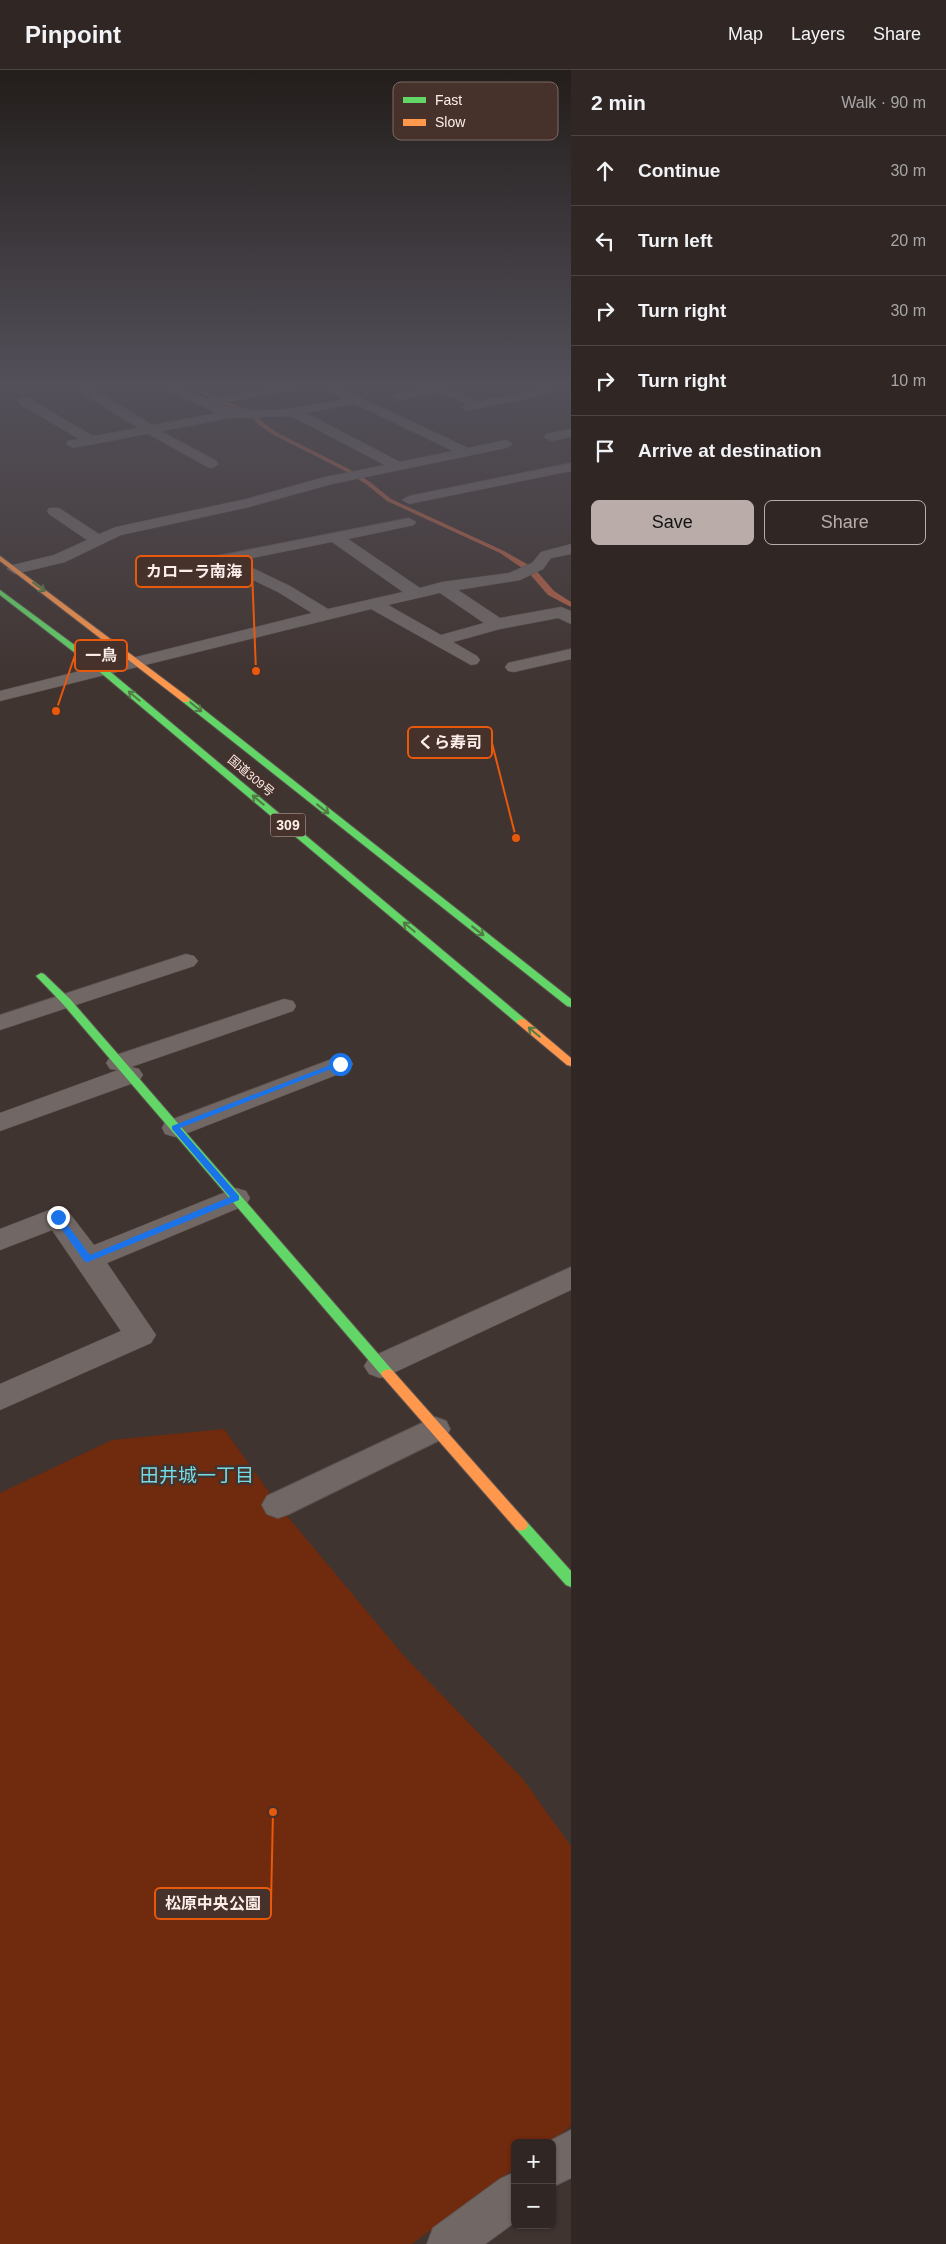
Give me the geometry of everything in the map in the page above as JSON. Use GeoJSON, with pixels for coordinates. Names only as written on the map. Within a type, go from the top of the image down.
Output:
{"type":"FeatureCollection","features":[{"type":"Feature","properties":{"kind":"main road","name":"国道309号"},"geometry":{"type":"LineString","coordinates":[[0,558],[140,663],[571,1004]]}},
{"type":"Feature","properties":{"kind":"main road","name":"国道309号"},"geometry":{"type":"LineString","coordinates":[[0,592],[104,671],[571,1063]]}},
{"type":"Feature","properties":{"kind":"main road"},"geometry":{"type":"LineString","coordinates":[[41,976],[66,1002],[435,1429],[571,1581]]}},
{"type":"Feature","properties":{"kind":"street"},"geometry":{"type":"LineString","coordinates":[[15,569],[59,558],[116,532],[326,482]]}},
{"type":"Feature","properties":{"kind":"street"},"geometry":{"type":"LineString","coordinates":[[384,482],[409,500],[429,510]]}},
{"type":"Feature","properties":{"kind":"street"},"geometry":{"type":"LineString","coordinates":[[409,500],[497,482]]}},
{"type":"Feature","properties":{"kind":"street"},"geometry":{"type":"LineString","coordinates":[[54,511],[98,540]]}},
{"type":"Feature","properties":{"kind":"street"},"geometry":{"type":"LineString","coordinates":[[202,563],[409,522]]}},
{"type":"Feature","properties":{"kind":"street"},"geometry":{"type":"LineString","coordinates":[[335,537],[416,593]]}},
{"type":"Feature","properties":{"kind":"street"},"geometry":{"type":"LineString","coordinates":[[0,696],[140,663],[372,603],[520,574],[538,566],[546,555],[571,549]]}},
{"type":"Feature","properties":{"kind":"street"},"geometry":{"type":"LineString","coordinates":[[222,559],[284,589],[326,615]]}},
{"type":"Feature","properties":{"kind":"street"},"geometry":{"type":"LineString","coordinates":[[442,588],[497,624]]}},
{"type":"Feature","properties":{"kind":"street"},"geometry":{"type":"LineString","coordinates":[[372,603],[471,660]]}},
{"type":"Feature","properties":{"kind":"street"},"geometry":{"type":"LineString","coordinates":[[439,641],[497,624],[561,612],[571,619]]}},
{"type":"Feature","properties":{"kind":"street"},"geometry":{"type":"LineString","coordinates":[[514,667],[571,654]]}},
{"type":"Feature","properties":{"kind":"street"},"geometry":{"type":"LineString","coordinates":[[0,1023],[186,961]]}},
{"type":"Feature","properties":{"kind":"street"},"geometry":{"type":"LineString","coordinates":[[0,1122],[124,1069],[284,1006]]}},
{"type":"Feature","properties":{"kind":"street"},"geometry":{"type":"LineString","coordinates":[[175,1128],[340,1064]]}},
{"type":"Feature","properties":{"kind":"street"},"geometry":{"type":"LineString","coordinates":[[88,1259],[236,1198]]}},
{"type":"Feature","properties":{"kind":"street"},"geometry":{"type":"LineString","coordinates":[[0,1240],[58,1217],[140,1335],[0,1398]]}},
{"type":"Feature","properties":{"kind":"street"},"geometry":{"type":"LineString","coordinates":[[380,1366],[571,1278]]}},
{"type":"Feature","properties":{"kind":"lane"},"geometry":{"type":"LineString","coordinates":[[278,1505],[435,1429]]}},
{"type":"Feature","properties":{"kind":"lane"},"geometry":{"type":"LineString","coordinates":[[556,2162],[571,2151]]}},
{"type":"Feature","properties":{"kind":"lane"},"geometry":{"type":"LineString","coordinates":[[448,2244],[511,2197]]}},
{"type":"Feature","properties":{"kind":"shaded area"},"geometry":{"type":"Polygon","coordinates":[[[224,1429],[278,1505],[404,1656],[522,1778],[571,1846],[571,2126],[554,2139],[511,2139],[511,2171],[412,2244],[0,2244],[0,1493],[112,1440],[224,1429]]]}},
{"type":"Feature","properties":{"kind":"waterway"},"geometry":{"type":"LineString","coordinates":[[367,482],[389,500],[502,552],[531,570],[551,593],[571,605]]}},
{"type":"Feature","properties":{"kind":"traffic: fast"},"geometry":{"type":"LineString","coordinates":[[0,592],[104,671],[522,1022]]}},
{"type":"Feature","properties":{"kind":"traffic: fast"},"geometry":{"type":"LineString","coordinates":[[186,700],[571,1004]]}},
{"type":"Feature","properties":{"kind":"traffic: fast"},"geometry":{"type":"LineString","coordinates":[[41,976],[66,1001],[388,1374]]}},
{"type":"Feature","properties":{"kind":"traffic: fast"},"geometry":{"type":"LineString","coordinates":[[521,1525],[571,1581]]}},
{"type":"Feature","properties":{"kind":"traffic: slow"},"geometry":{"type":"LineString","coordinates":[[0,558],[186,700]]}},
{"type":"Feature","properties":{"kind":"traffic: slow"},"geometry":{"type":"LineString","coordinates":[[522,1022],[571,1063]]}},
{"type":"Feature","properties":{"kind":"traffic: slow"},"geometry":{"type":"LineString","coordinates":[[388,1374],[521,1525]]}},
{"type":"Feature","properties":{"kind":"place","name":"カローラ南海"},"geometry":{"type":"Point","coordinates":[256,671]}},
{"type":"Feature","properties":{"kind":"place","name":"一鳥"},"geometry":{"type":"Point","coordinates":[56,711]}},
{"type":"Feature","properties":{"kind":"place","name":"くら寿司"},"geometry":{"type":"Point","coordinates":[516,838]}},
{"type":"Feature","properties":{"kind":"place","name":"松原中央公園"},"geometry":{"type":"Point","coordinates":[273,1812]}},
{"type":"Feature","properties":{"kind":"district","name":"田井城一丁目"},"geometry":{"type":"Point","coordinates":[197,1475]}},
{"type":"Feature","properties":{"kind":"route"},"geometry":{"type":"LineString","coordinates":[[58,1217],[88,1259],[236,1198],[175,1128],[340,1064]]}}]}
